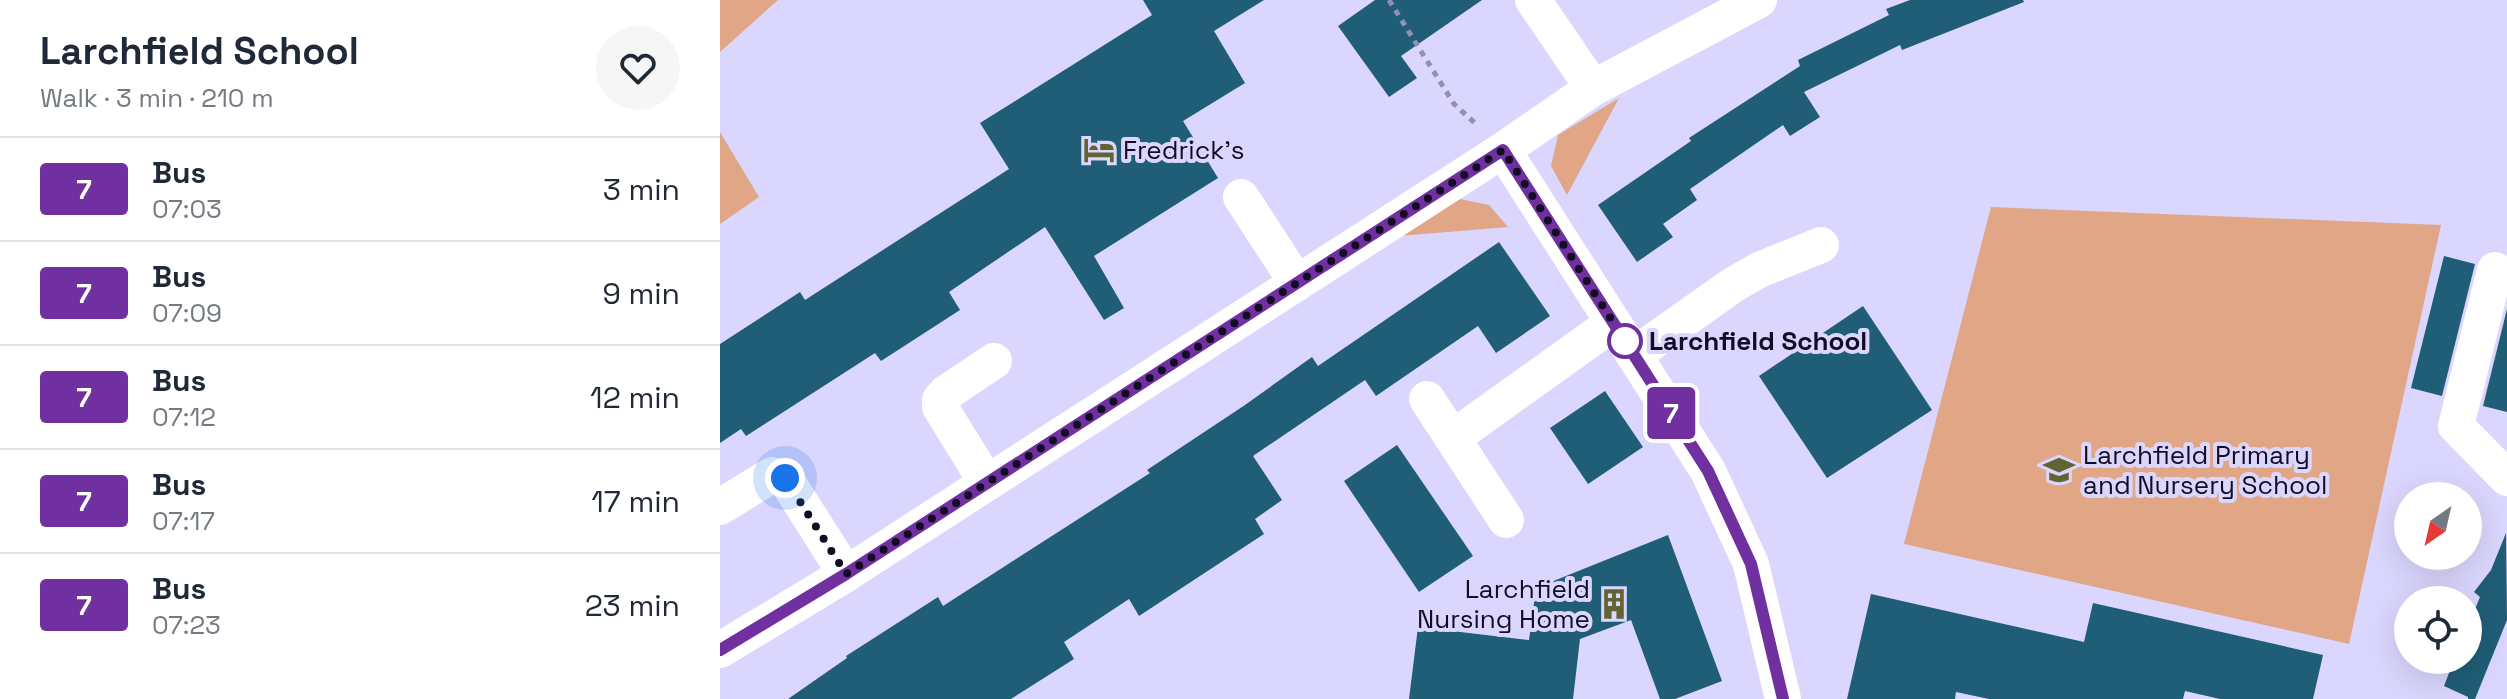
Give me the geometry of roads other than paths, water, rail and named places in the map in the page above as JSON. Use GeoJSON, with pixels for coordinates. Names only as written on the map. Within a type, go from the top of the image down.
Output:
{"type":"FeatureCollection","features":[{"type":"Feature","properties":{"kind":"street"},"geometry":{"type":"LineString","coordinates":[[1533,0],[1593,88]]}},
{"type":"Feature","properties":{"kind":"street"},"geometry":{"type":"LineString","coordinates":[[720,650],[846,574],[1503,150],[1593,88],[1759,0]]}},
{"type":"Feature","properties":{"kind":"street"},"geometry":{"type":"LineString","coordinates":[[1503,150],[1708,471],[1751,564],[1783,699]]}},
{"type":"Feature","properties":{"kind":"street"},"geometry":{"type":"LineString","coordinates":[[1241,197],[1297,283]]}},
{"type":"Feature","properties":{"kind":"street"},"geometry":{"type":"LineString","coordinates":[[1634,355],[1733,285],[1782,259],[1821,245]]}},
{"type":"Feature","properties":{"kind":"street"},"geometry":{"type":"LineString","coordinates":[[2495,270],[2456,426],[2507,478]]}},
{"type":"Feature","properties":{"kind":"street"},"geometry":{"type":"LineString","coordinates":[[1454,437],[1613,323]]}},
{"type":"Feature","properties":{"kind":"street"},"geometry":{"type":"LineString","coordinates":[[987,483],[940,407],[940,400],[994,361]]}},
{"type":"Feature","properties":{"kind":"street"},"geometry":{"type":"LineString","coordinates":[[1427,399],[1506,520]]}},
{"type":"Feature","properties":{"kind":"street"},"geometry":{"type":"LineString","coordinates":[[720,507],[772,475],[785,478],[846,574]]}},
{"type":"Feature","properties":{"kind":"place","name":"Fredrick's"},"geometry":{"type":"Point","coordinates":[1099,150]}},
{"type":"Feature","properties":{"kind":"place","name":"Larchfield School"},"geometry":{"type":"Point","coordinates":[1625,341]}},
{"type":"Feature","properties":{"kind":"place","name":"Larchfield Primary and Nursery School"},"geometry":{"type":"Point","coordinates":[2059,470]}},
{"type":"Feature","properties":{"kind":"place","name":"Larchfield Nursing Home"},"geometry":{"type":"Point","coordinates":[1614,604]}}]}
